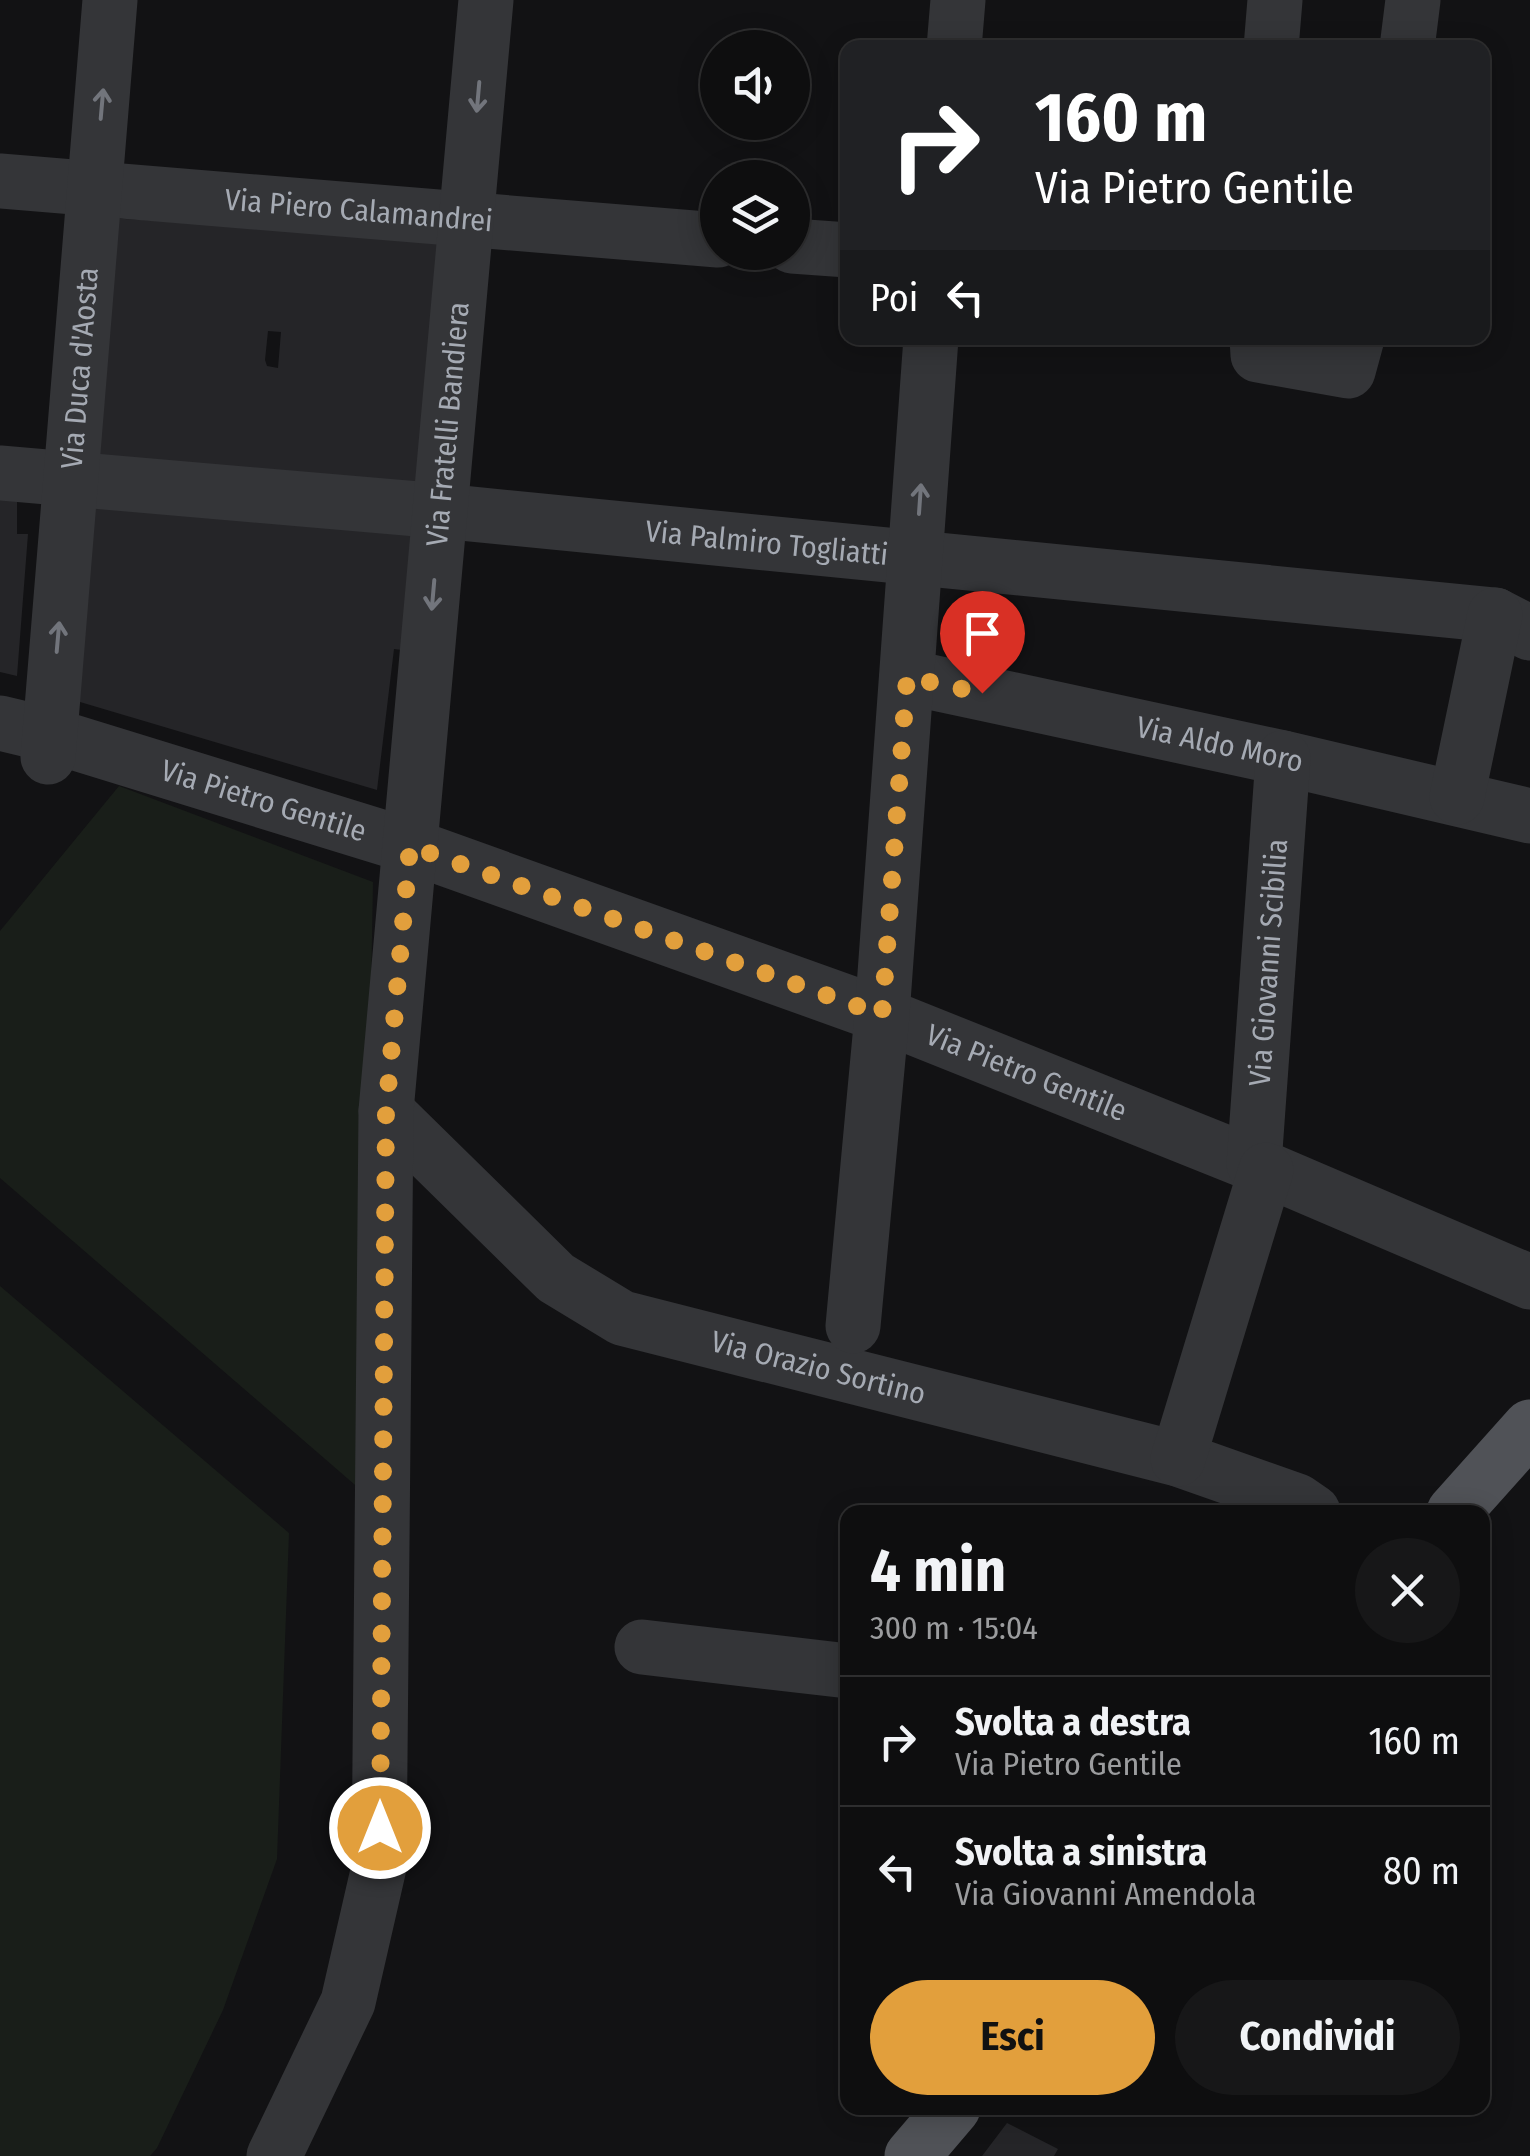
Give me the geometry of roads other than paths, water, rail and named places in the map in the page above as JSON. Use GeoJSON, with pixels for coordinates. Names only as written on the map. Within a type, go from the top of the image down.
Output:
{"type":"FeatureCollection","features":[{"type":"Feature","properties":{"kind":"main road"},"geometry":{"type":"LineString","coordinates":[[1460,1505],[1512,1446],[1530,1402]]}},
{"type":"Feature","properties":{"kind":"main road"},"geometry":{"type":"LineString","coordinates":[[912,2156],[947,2115]]}},
{"type":"Feature","properties":{"kind":"street","name":"Via Duca d'Aosta"},"geometry":{"type":"LineString","coordinates":[[25,744],[71,479],[110,0]]}},
{"type":"Feature","properties":{"kind":"street","name":"Via Fratelli Bandiera"},"geometry":{"type":"LineString","coordinates":[[274,2156],[348,2002],[379,1868],[386,1111],[486,0]]}},
{"type":"Feature","properties":{"kind":"street"},"geometry":{"type":"LineString","coordinates":[[955,40],[958,0]]}},
{"type":"Feature","properties":{"kind":"street"},"geometry":{"type":"LineString","coordinates":[[1272,40],[1275,0]]}},
{"type":"Feature","properties":{"kind":"street"},"geometry":{"type":"LineString","coordinates":[[1408,40],[1413,0]]}},
{"type":"Feature","properties":{"kind":"street","name":"Via Piero Calamandrei"},"geometry":{"type":"LineString","coordinates":[[0,181],[700,239]]}},
{"type":"Feature","properties":{"kind":"street"},"geometry":{"type":"LineString","coordinates":[[810,247],[840,249]]}},
{"type":"Feature","properties":{"kind":"street"},"geometry":{"type":"LineString","coordinates":[[853,1326],[882,1015],[931,345]]}},
{"type":"Feature","properties":{"kind":"street"},"geometry":{"type":"LineString","coordinates":[[1257,345],[1258,354],[1348,371],[1355,345]]}},
{"type":"Feature","properties":{"kind":"street","name":"Via Palmiro Togliatti"},"geometry":{"type":"LineString","coordinates":[[0,473],[441,511],[1512,624]]}},
{"type":"Feature","properties":{"kind":"street"},"geometry":{"type":"LineString","coordinates":[[1456,798],[1512,624]]}},
{"type":"Feature","properties":{"kind":"street","name":"Via Aldo Moro"},"geometry":{"type":"LineString","coordinates":[[907,677],[1530,816]]}},
{"type":"Feature","properties":{"kind":"street","name":"Via Pietro Gentile"},"geometry":{"type":"LineString","coordinates":[[25,744],[141,763],[410,846],[882,1015],[1260,1167],[1530,1282]]}},
{"type":"Feature","properties":{"kind":"street","name":"Via Giovanni Scibilia"},"geometry":{"type":"LineString","coordinates":[[1178,1459],[1260,1167],[1283,758]]}},
{"type":"Feature","properties":{"kind":"street","name":"Via Orazio Sortino"},"geometry":{"type":"LineString","coordinates":[[386,1111],[556,1278],[622,1318],[1178,1459],[1301,1505]]}},
{"type":"Feature","properties":{"kind":"street"},"geometry":{"type":"LineString","coordinates":[[642,1648],[840,1670]]}}]}
